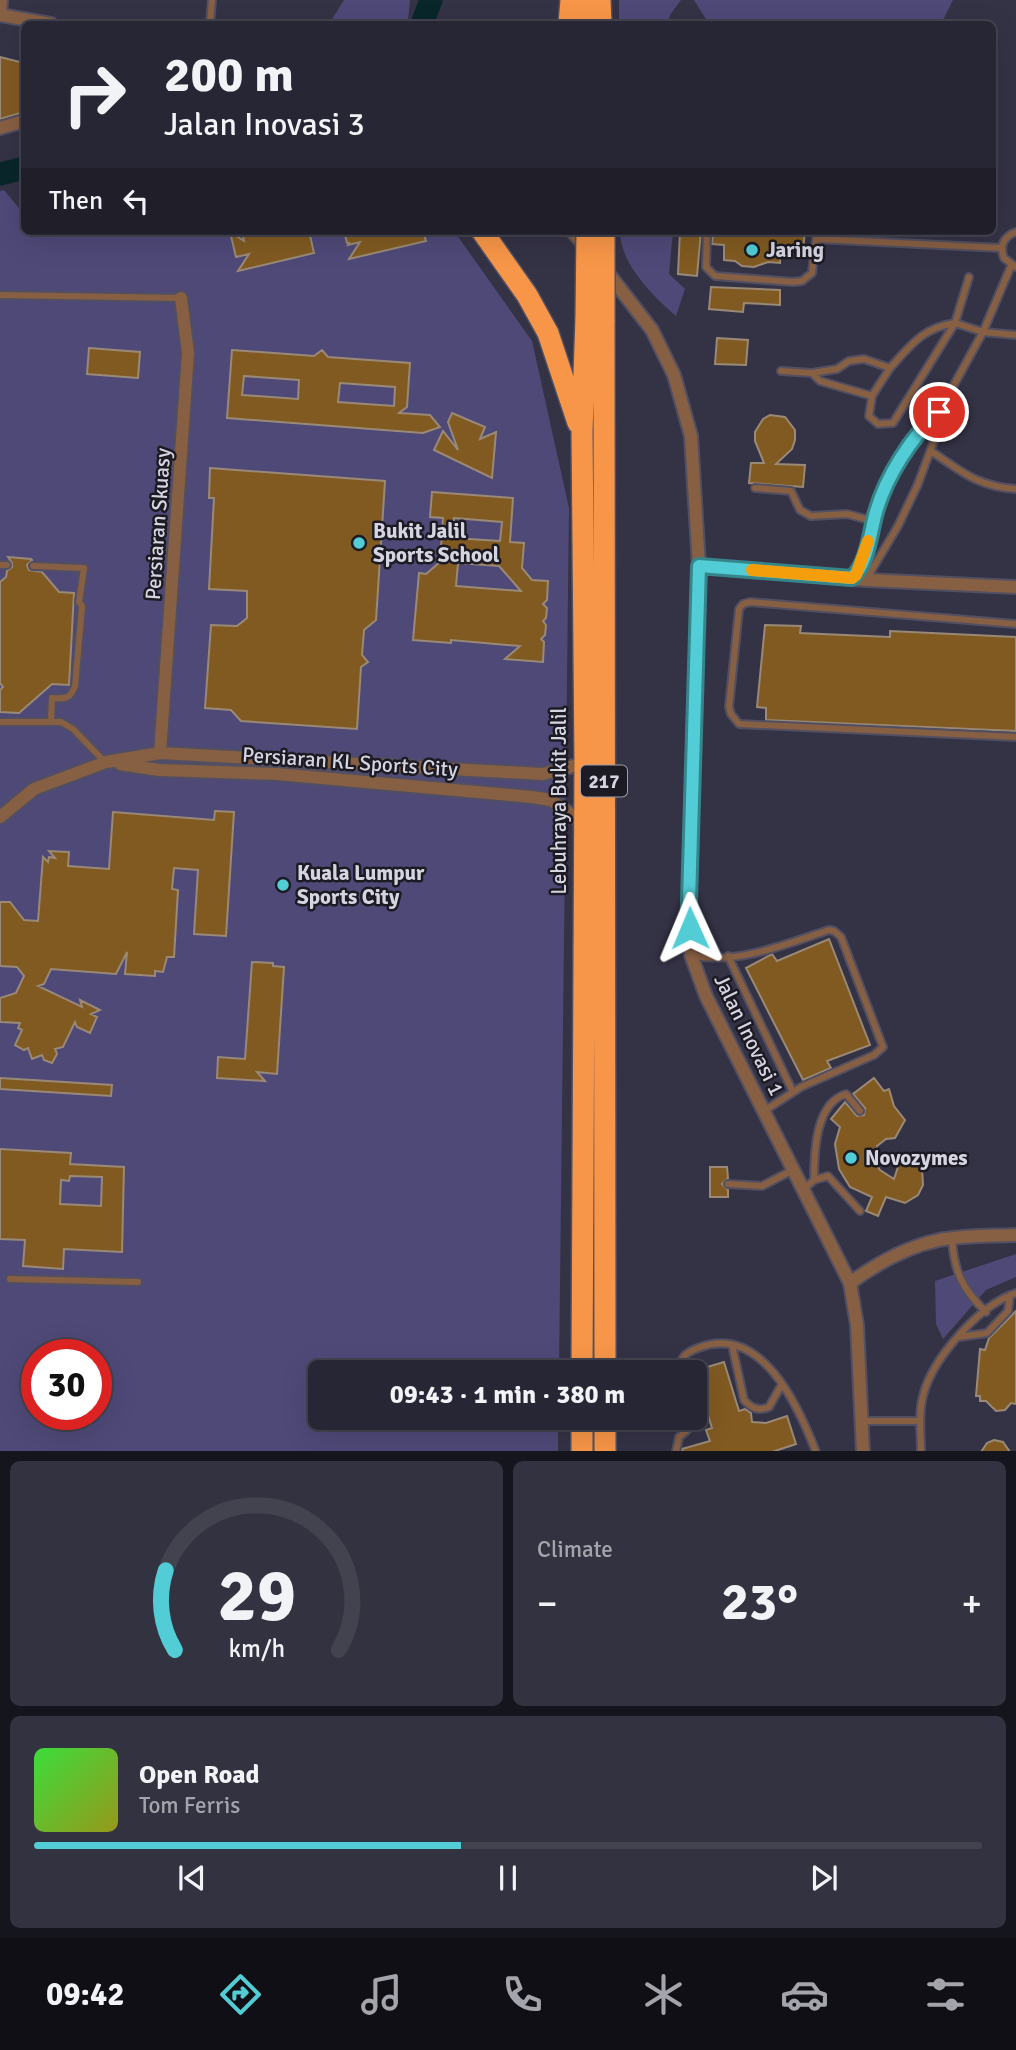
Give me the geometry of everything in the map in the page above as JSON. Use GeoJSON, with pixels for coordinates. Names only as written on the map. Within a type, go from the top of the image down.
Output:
{"type":"FeatureCollection","features":[{"type":"Feature","properties":{"kind":"highway"},"geometry":{"type":"LineString","coordinates":[[569,21],[571,0]]}},
{"type":"Feature","properties":{"kind":"highway"},"geometry":{"type":"LineString","coordinates":[[584,0],[584,21]]}},
{"type":"Feature","properties":{"kind":"highway"},"geometry":{"type":"LineString","coordinates":[[600,0],[601,21]]}},
{"type":"Feature","properties":{"kind":"highway"},"geometry":{"type":"LineString","coordinates":[[485,235],[527,295],[548,333],[582,431]]}},
{"type":"Feature","properties":{"kind":"highway","name":"Lebuhraya Bukit Jalil"},"geometry":{"type":"LineString","coordinates":[[587,235],[595,319],[605,1360]]}},
{"type":"Feature","properties":{"kind":"highway","name":"Lebuhraya Bukit Jalil"},"geometry":{"type":"LineString","coordinates":[[582,1360],[585,763],[582,431],[604,235]]}},
{"type":"Feature","properties":{"kind":"highway"},"geometry":{"type":"LineString","coordinates":[[582,1430],[582,1451]]}},
{"type":"Feature","properties":{"kind":"highway"},"geometry":{"type":"LineString","coordinates":[[605,1430],[605,1451]]}},
{"type":"Feature","properties":{"kind":"street"},"geometry":{"type":"LineString","coordinates":[[1,0],[0,15],[34,21]]}},
{"type":"Feature","properties":{"kind":"street"},"geometry":{"type":"LineString","coordinates":[[0,128],[21,122]]}},
{"type":"Feature","properties":{"kind":"street","name":"Jalan Inovasi 1"},"geometry":{"type":"LineString","coordinates":[[576,235],[622,288],[652,330],[674,375],[691,436],[699,566],[689,901],[691,955],[706,996],[850,1283],[857,1325],[863,1451]]}},
{"type":"Feature","properties":{"kind":"street","name":"Persiaran Skuasy"},"geometry":{"type":"LineString","coordinates":[[160,753],[188,353],[181,298]]}},
{"type":"Feature","properties":{"kind":"street"},"geometry":{"type":"LineString","coordinates":[[699,566],[866,580],[1016,587]]}},
{"type":"Feature","properties":{"kind":"street","name":"Persiaran KL Sports City"},"geometry":{"type":"LineString","coordinates":[[0,817],[34,789],[106,762],[160,753],[543,774],[585,763]]}},
{"type":"Feature","properties":{"kind":"street","name":"Persiaran KL Sports City"},"geometry":{"type":"LineString","coordinates":[[106,762],[159,770],[277,774],[551,800],[583,823]]}},
{"type":"Feature","properties":{"kind":"street"},"geometry":{"type":"LineString","coordinates":[[850,1283],[870,1268],[892,1257],[938,1240],[1016,1235]]}},
{"type":"Feature","properties":{"kind":"lane"},"geometry":{"type":"LineString","coordinates":[[210,21],[212,0]]}},
{"type":"Feature","properties":{"kind":"lane"},"geometry":{"type":"LineString","coordinates":[[866,580],[898,526],[930,451],[939,412],[983,332],[1014,266],[1004,258],[1002,248],[1008,236],[1016,232]]}},
{"type":"Feature","properties":{"kind":"lane"},"geometry":{"type":"LineString","coordinates":[[707,235],[706,267],[715,276],[793,282],[802,281],[812,273],[816,235],[1002,248]]}},
{"type":"Feature","properties":{"kind":"lane"},"geometry":{"type":"LineString","coordinates":[[969,277],[955,323],[893,423],[878,424],[869,416],[872,396],[890,368],[915,338],[943,325],[955,323],[983,332],[1016,335]]}},
{"type":"Feature","properties":{"kind":"lane"},"geometry":{"type":"LineString","coordinates":[[0,295],[181,298]]}},
{"type":"Feature","properties":{"kind":"lane"},"geometry":{"type":"LineString","coordinates":[[781,371],[812,373],[838,369],[849,361],[864,359],[890,368]]}},
{"type":"Feature","properties":{"kind":"lane"},"geometry":{"type":"LineString","coordinates":[[812,373],[820,381],[872,396]]}},
{"type":"Feature","properties":{"kind":"lane"},"geometry":{"type":"LineString","coordinates":[[852,578],[863,557],[882,495],[900,461],[925,425],[939,412]]}},
{"type":"Feature","properties":{"kind":"lane"},"geometry":{"type":"LineString","coordinates":[[930,451],[964,474],[991,487],[1016,489]]}},
{"type":"Feature","properties":{"kind":"lane"},"geometry":{"type":"LineString","coordinates":[[755,488],[791,491],[800,510],[811,516],[847,514],[873,521]]}},
{"type":"Feature","properties":{"kind":"lane"},"geometry":{"type":"LineString","coordinates":[[33,566],[84,568],[79,602],[82,606],[75,686],[72,695],[66,699],[52,698],[51,722]]}},
{"type":"Feature","properties":{"kind":"lane"},"geometry":{"type":"LineString","coordinates":[[1016,624],[750,602],[743,604],[739,609],[729,707],[730,714],[739,724],[1016,737]]}},
{"type":"Feature","properties":{"kind":"lane"},"geometry":{"type":"LineString","coordinates":[[0,722],[61,722],[73,729],[106,762]]}},
{"type":"Feature","properties":{"kind":"lane"},"geometry":{"type":"LineString","coordinates":[[159,770],[160,753]]}},
{"type":"Feature","properties":{"kind":"lane"},"geometry":{"type":"LineString","coordinates":[[387,784],[388,765]]}},
{"type":"Feature","properties":{"kind":"lane"},"geometry":{"type":"LineString","coordinates":[[691,955],[704,958],[745,956],[829,930],[841,937],[883,1046],[874,1055],[828,1074],[764,1111]]}},
{"type":"Feature","properties":{"kind":"lane"},"geometry":{"type":"LineString","coordinates":[[727,956],[793,1092]]}},
{"type":"Feature","properties":{"kind":"lane"},"geometry":{"type":"LineString","coordinates":[[814,1180],[816,1137],[825,1114],[839,1096],[846,1094],[860,1111]]}},
{"type":"Feature","properties":{"kind":"lane"},"geometry":{"type":"LineString","coordinates":[[728,1184],[762,1186],[793,1170]]}},
{"type":"Feature","properties":{"kind":"lane"},"geometry":{"type":"LineString","coordinates":[[803,1190],[814,1180],[828,1176],[860,1211]]}},
{"type":"Feature","properties":{"kind":"lane"},"geometry":{"type":"LineString","coordinates":[[952,1238],[956,1270],[969,1293],[986,1312]]}},
{"type":"Feature","properties":{"kind":"lane"},"geometry":{"type":"LineString","coordinates":[[10,1279],[138,1282]]}},
{"type":"Feature","properties":{"kind":"lane"},"geometry":{"type":"LineString","coordinates":[[921,1451],[922,1400],[929,1378],[958,1337],[993,1305],[1013,1294]]}},
{"type":"Feature","properties":{"kind":"lane"},"geometry":{"type":"LineString","coordinates":[[958,1337],[987,1333],[1008,1311],[1013,1294]]}},
{"type":"Feature","properties":{"kind":"lane"},"geometry":{"type":"LineString","coordinates":[[682,1360],[689,1352],[715,1344],[732,1345],[756,1355],[782,1384],[816,1451]]}},
{"type":"Feature","properties":{"kind":"lane"},"geometry":{"type":"LineString","coordinates":[[732,1345],[744,1400],[751,1407],[761,1410],[769,1407],[782,1384]]}},
{"type":"Feature","properties":{"kind":"lane"},"geometry":{"type":"LineString","coordinates":[[863,1421],[920,1421]]}},
{"type":"Feature","properties":{"kind":"lane"},"geometry":{"type":"LineString","coordinates":[[676,1451],[678,1437],[688,1430]]}},
{"type":"Feature","properties":{"kind":"shaded area"},"geometry":{"type":"Polygon","coordinates":[[[344,0],[410,0],[408,21],[331,21],[344,0]]]}},
{"type":"Feature","properties":{"kind":"shaded area"},"geometry":{"type":"Polygon","coordinates":[[[619,0],[681,0],[669,21],[619,21],[619,0]]]}},
{"type":"Feature","properties":{"kind":"shaded area"},"geometry":{"type":"Polygon","coordinates":[[[694,0],[953,0],[942,21],[707,21],[694,0]]]}},
{"type":"Feature","properties":{"kind":"shaded area","name":"Kuala Lumpur Sports City"},"geometry":{"type":"Polygon","coordinates":[[[4,190],[21,208],[21,235],[457,235],[532,341],[569,508],[559,1360],[308,1360],[308,1430],[558,1430],[558,1451],[0,1451],[0,191],[4,190]]]}},
{"type":"Feature","properties":{"kind":"shaded area"},"geometry":{"type":"Polygon","coordinates":[[[620,235],[673,235],[669,274],[685,289],[676,316],[639,278],[621,243],[620,235]]]}},
{"type":"Feature","properties":{"kind":"shaded area"},"geometry":{"type":"Polygon","coordinates":[[[1016,1254],[1016,1277],[986,1290],[943,1339],[936,1324],[935,1281],[1016,1254]]]}},
{"type":"Feature","properties":{"kind":"building"},"geometry":{"type":"Polygon","coordinates":[[[0,57],[21,62],[21,113],[0,119],[0,57]]]}},
{"type":"Feature","properties":{"kind":"building"},"geometry":{"type":"Polygon","coordinates":[[[231,235],[244,241],[243,235],[310,235],[314,253],[238,271],[249,254],[236,257],[231,235]]]}},
{"type":"Feature","properties":{"kind":"building"},"geometry":{"type":"Polygon","coordinates":[[[345,235],[424,235],[426,241],[349,259],[360,242],[347,243],[345,235]]]}},
{"type":"Feature","properties":{"kind":"building"},"geometry":{"type":"Polygon","coordinates":[[[680,235],[701,235],[697,276],[678,274],[680,235]]]}},
{"type":"Feature","properties":{"kind":"building","name":"Jaring"},"geometry":{"type":"Polygon","coordinates":[[[713,235],[805,235],[803,250],[780,249],[780,263],[768,262],[754,267],[724,260],[724,245],[712,244],[713,235]]]}},
{"type":"Feature","properties":{"kind":"building"},"geometry":{"type":"Polygon","coordinates":[[[711,287],[780,290],[780,305],[744,303],[743,312],[709,309],[711,287]]]}},
{"type":"Feature","properties":{"kind":"building"},"geometry":{"type":"Polygon","coordinates":[[[717,338],[748,340],[746,365],[715,364],[717,338]]]}},
{"type":"Feature","properties":{"kind":"building"},"geometry":{"type":"Polygon","coordinates":[[[89,348],[140,352],[138,378],[87,374],[89,348]]]}},
{"type":"Feature","properties":{"kind":"building"},"geometry":{"type":"Polygon","coordinates":[[[232,350],[314,356],[322,350],[328,357],[410,363],[407,407],[399,413],[430,415],[440,427],[423,433],[227,418],[232,350]],[[244,376],[242,395],[298,399],[299,380],[244,376]],[[340,383],[338,402],[394,406],[395,387],[340,383]]]}},
{"type":"Feature","properties":{"kind":"building"},"geometry":{"type":"Polygon","coordinates":[[[452,413],[485,427],[480,439],[496,432],[492,478],[434,450],[443,431],[458,450],[448,422],[452,413]]]}},
{"type":"Feature","properties":{"kind":"building"},"geometry":{"type":"Polygon","coordinates":[[[770,415],[785,417],[795,430],[792,449],[776,464],[805,465],[803,487],[749,483],[751,463],[764,463],[755,441],[755,432],[763,419],[770,415]]]}},
{"type":"Feature","properties":{"kind":"building"},"geometry":{"type":"Polygon","coordinates":[[[210,468],[385,481],[376,620],[364,630],[362,655],[368,662],[361,667],[357,729],[241,721],[231,710],[205,708],[211,625],[237,626],[247,618],[247,591],[209,589],[214,498],[209,498],[210,468]]]}},
{"type":"Feature","properties":{"kind":"building"},"geometry":{"type":"Polygon","coordinates":[[[432,492],[513,498],[510,542],[524,543],[522,568],[532,580],[548,581],[547,600],[543,604],[547,608],[543,621],[546,625],[545,635],[541,639],[544,642],[543,662],[505,659],[520,646],[451,640],[451,643],[413,640],[419,573],[426,574],[440,562],[443,518],[430,517],[432,492]],[[454,518],[453,538],[500,541],[502,522],[454,518]],[[458,563],[456,586],[521,591],[499,566],[458,563]]]}},
{"type":"Feature","properties":{"kind":"building"},"geometry":{"type":"Polygon","coordinates":[[[8,557],[31,559],[27,565],[29,570],[42,572],[59,592],[74,593],[69,685],[52,684],[19,713],[0,712],[0,690],[3,687],[0,683],[0,582],[12,567],[8,557]]]}},
{"type":"Feature","properties":{"kind":"building"},"geometry":{"type":"Polygon","coordinates":[[[765,625],[801,626],[800,633],[890,637],[890,631],[1016,637],[1016,731],[766,720],[766,708],[757,707],[765,625]]]}},
{"type":"Feature","properties":{"kind":"building"},"geometry":{"type":"Polygon","coordinates":[[[215,811],[234,812],[226,936],[194,934],[198,870],[174,868],[172,889],[178,890],[174,957],[167,957],[163,972],[155,971],[155,976],[125,974],[127,952],[116,974],[51,969],[44,984],[38,986],[82,1007],[80,1000],[100,1010],[91,1014],[97,1017],[90,1033],[77,1027],[75,1022],[63,1047],[55,1049],[57,1054],[52,1063],[44,1060],[42,1055],[32,1059],[28,1048],[24,1050],[15,1045],[22,1030],[18,1028],[20,1023],[0,1022],[0,998],[16,993],[24,976],[17,967],[0,966],[0,902],[10,902],[24,920],[38,921],[43,857],[48,862],[49,857],[55,858],[49,851],[69,852],[68,866],[109,869],[113,812],[214,820],[215,811]]]}},
{"type":"Feature","properties":{"kind":"building"},"geometry":{"type":"Polygon","coordinates":[[[829,939],[870,1045],[827,1061],[831,1068],[803,1080],[746,968],[772,954],[777,961],[829,939]]]}},
{"type":"Feature","properties":{"kind":"building"},"geometry":{"type":"Polygon","coordinates":[[[252,962],[273,963],[273,966],[284,967],[277,1074],[257,1072],[265,1081],[217,1078],[218,1057],[245,1059],[252,962]]]}},
{"type":"Feature","properties":{"kind":"building"},"geometry":{"type":"Polygon","coordinates":[[[0,1078],[112,1085],[111,1096],[0,1089],[0,1078]]]}},
{"type":"Feature","properties":{"kind":"building"},"geometry":{"type":"Polygon","coordinates":[[[874,1078],[884,1091],[889,1089],[894,1106],[905,1120],[895,1138],[886,1139],[877,1146],[876,1164],[894,1179],[901,1158],[906,1155],[915,1156],[922,1168],[923,1185],[918,1195],[905,1203],[886,1197],[878,1216],[866,1211],[872,1197],[850,1187],[839,1169],[835,1144],[840,1127],[831,1119],[845,1102],[857,1116],[864,1115],[865,1108],[853,1094],[874,1078]]]}},
{"type":"Feature","properties":{"kind":"building"},"geometry":{"type":"Polygon","coordinates":[[[0,1149],[71,1153],[70,1164],[124,1167],[122,1252],[64,1249],[63,1269],[23,1266],[25,1240],[0,1239],[0,1149]],[[70,1176],[69,1181],[61,1180],[60,1204],[101,1206],[102,1177],[70,1176]]]}},
{"type":"Feature","properties":{"kind":"building"},"geometry":{"type":"Polygon","coordinates":[[[710,1167],[727,1167],[728,1178],[722,1184],[728,1190],[728,1197],[710,1197],[710,1167]]]}},
{"type":"Feature","properties":{"kind":"building"},"geometry":{"type":"Polygon","coordinates":[[[1016,1311],[1016,1404],[1011,1403],[1005,1410],[996,1411],[986,1401],[980,1401],[980,1396],[976,1396],[980,1349],[985,1350],[989,1338],[1016,1311]]]}},
{"type":"Feature","properties":{"kind":"building"},"geometry":{"type":"Polygon","coordinates":[[[724,1362],[739,1411],[745,1409],[751,1413],[752,1422],[766,1423],[787,1416],[796,1444],[775,1451],[683,1451],[682,1449],[710,1441],[706,1430],[712,1428],[707,1412],[707,1367],[724,1362]]]}},
{"type":"Feature","properties":{"kind":"building"},"geometry":{"type":"Polygon","coordinates":[[[994,1440],[1003,1442],[1009,1451],[982,1451],[987,1443],[994,1440]]]}},
{"type":"Feature","properties":{"kind":"waterway"},"geometry":{"type":"LineString","coordinates":[[423,21],[431,0]]}},
{"type":"Feature","properties":{"kind":"waterway"},"geometry":{"type":"LineString","coordinates":[[0,174],[21,169]]}},
{"type":"Feature","properties":{"kind":"slow traffic"},"geometry":{"type":"LineString","coordinates":[[752,570],[852,578],[856,575],[868,541]]}},
{"type":"Feature","properties":{"kind":"place","name":"Jaring"},"geometry":{"type":"Point","coordinates":[752,250]}},
{"type":"Feature","properties":{"kind":"place","name":"Bukit Jalil Sports School"},"geometry":{"type":"Point","coordinates":[359,543]}},
{"type":"Feature","properties":{"kind":"place","name":"Kuala Lumpur Sports City"},"geometry":{"type":"Point","coordinates":[283,885]}},
{"type":"Feature","properties":{"kind":"place","name":"Novozymes"},"geometry":{"type":"Point","coordinates":[851,1158]}},
{"type":"Feature","properties":{"kind":"route"},"geometry":{"type":"LineString","coordinates":[[690,928],[699,566],[852,578],[856,575],[863,557],[882,495],[914,440],[939,412]]}}]}
